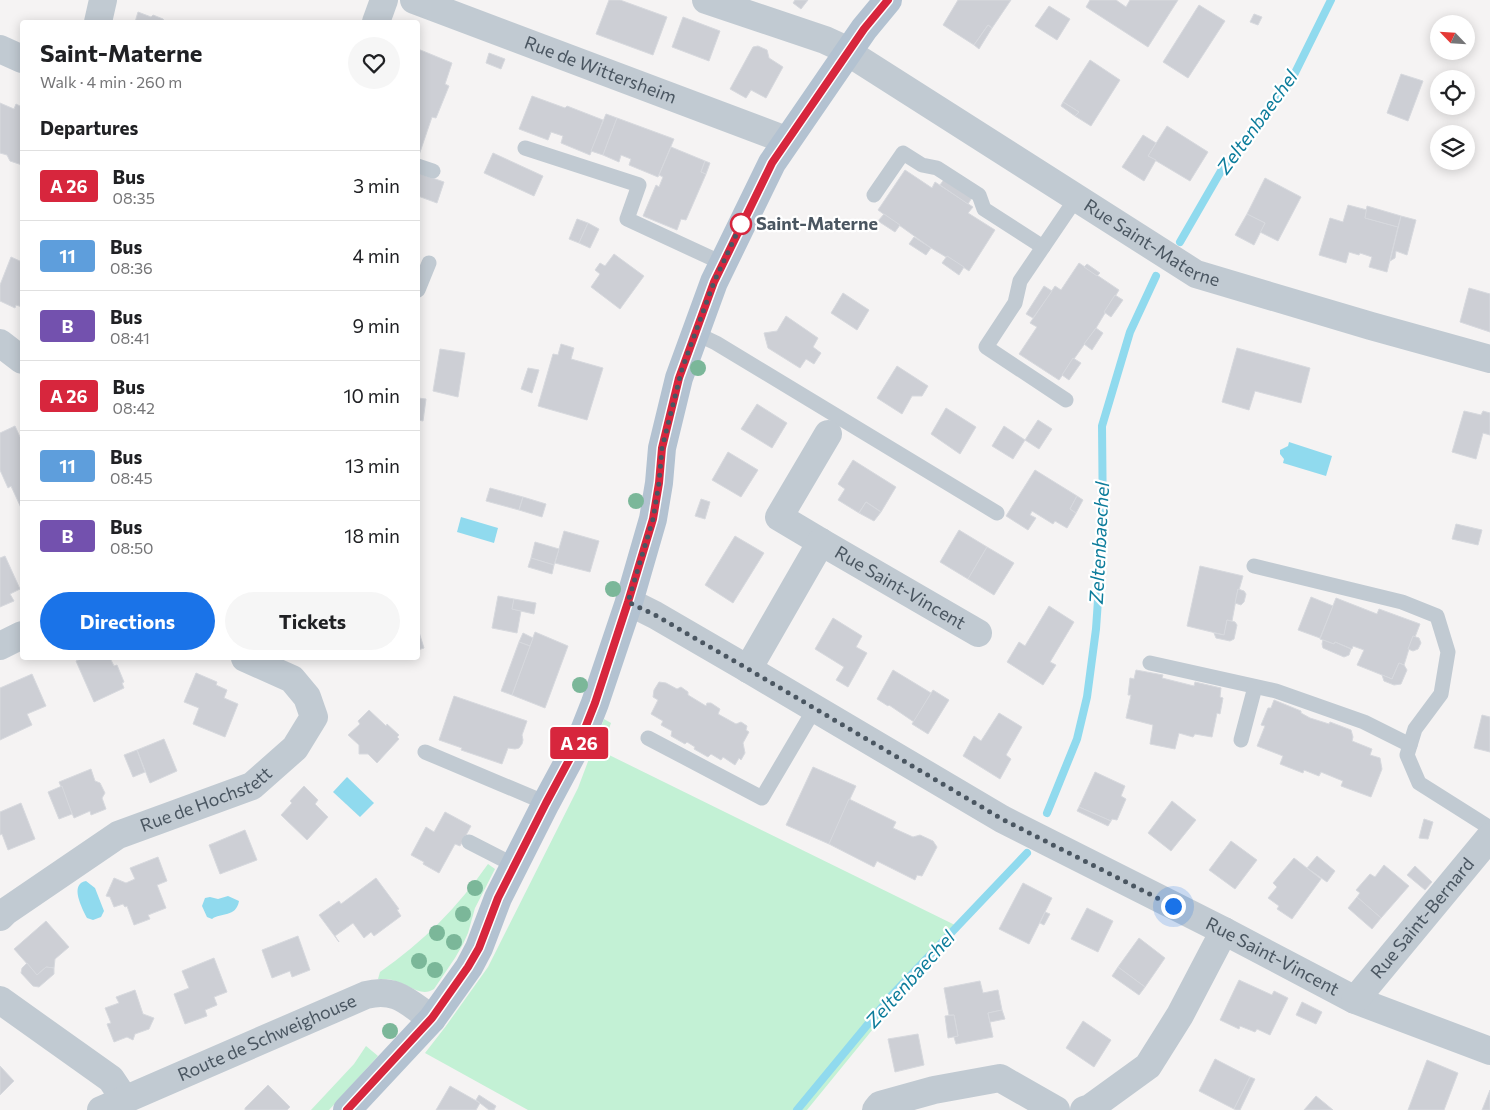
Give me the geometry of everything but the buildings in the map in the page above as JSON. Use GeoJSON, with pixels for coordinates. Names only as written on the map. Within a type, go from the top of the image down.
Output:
{"type":"FeatureCollection","features":[{"type":"Feature","properties":{"kind":"main road"},"geometry":{"type":"LineString","coordinates":[[347,1110],[432,1018],[479,948],[498,898],[514,865],[582,736],[628,602],[657,499],[662,448],[682,369],[722,263],[766,174],[786,140],[848,52],[888,0]]}},
{"type":"Feature","properties":{"kind":"street"},"geometry":{"type":"LineString","coordinates":[[98,20],[103,0]]}},
{"type":"Feature","properties":{"kind":"street"},"geometry":{"type":"LineString","coordinates":[[377,20],[384,0]]}},
{"type":"Feature","properties":{"kind":"street","name":"Rue de Wittersheim"},"geometry":{"type":"LineString","coordinates":[[414,0],[786,140]]}},
{"type":"Feature","properties":{"kind":"street"},"geometry":{"type":"LineString","coordinates":[[706,0],[825,40],[848,52]]}},
{"type":"Feature","properties":{"kind":"street"},"geometry":{"type":"LineString","coordinates":[[0,49],[20,58]]}},
{"type":"Feature","properties":{"kind":"street","name":"Rue Saint-Materne"},"geometry":{"type":"LineString","coordinates":[[848,52],[1196,274],[1490,359]]}},
{"type":"Feature","properties":{"kind":"street"},"geometry":{"type":"LineString","coordinates":[[0,343],[20,358]]}},
{"type":"Feature","properties":{"kind":"street","name":"Rue Saint-Vincent"},"geometry":{"type":"LineString","coordinates":[[828,434],[780,516],[821,542],[978,633]]}},
{"type":"Feature","properties":{"kind":"street","name":"Rue Saint-Vincent"},"geometry":{"type":"LineString","coordinates":[[748,669],[821,542]]}},
{"type":"Feature","properties":{"kind":"street","name":"Rue Saint-Vincent"},"geometry":{"type":"LineString","coordinates":[[628,602],[655,615],[1002,819],[1224,931],[1355,1000],[1490,1052]]}},
{"type":"Feature","properties":{"kind":"street"},"geometry":{"type":"LineString","coordinates":[[0,646],[20,637]]}},
{"type":"Feature","properties":{"kind":"street","name":"Rue de Hochstett"},"geometry":{"type":"LineString","coordinates":[[0,917],[118,835],[252,786],[295,748],[314,717],[307,697],[292,679],[249,660]]}},
{"type":"Feature","properties":{"kind":"street","name":"Rue Saint-Bernard"},"geometry":{"type":"LineString","coordinates":[[1355,1000],[1490,837]]}},
{"type":"Feature","properties":{"kind":"street"},"geometry":{"type":"LineString","coordinates":[[1084,1110],[1090,1108],[1148,1066],[1180,1014],[1224,931]]}},
{"type":"Feature","properties":{"kind":"street","name":"Route de Schweighouse"},"geometry":{"type":"LineString","coordinates":[[113,1105],[374,993],[390,993],[398,996],[432,1018]]}},
{"type":"Feature","properties":{"kind":"street"},"geometry":{"type":"LineString","coordinates":[[0,1000],[111,1079],[113,1105]]}},
{"type":"Feature","properties":{"kind":"street"},"geometry":{"type":"LineString","coordinates":[[876,1110],[880,1105],[934,1090],[1000,1078],[1056,1110]]}},
{"type":"Feature","properties":{"kind":"lane"},"geometry":{"type":"LineString","coordinates":[[525,148],[640,186],[627,218],[722,263]]}},
{"type":"Feature","properties":{"kind":"lane"},"geometry":{"type":"LineString","coordinates":[[874,195],[903,153],[922,165],[937,168],[979,194],[984,209],[1043,247]]}},
{"type":"Feature","properties":{"kind":"lane"},"geometry":{"type":"LineString","coordinates":[[420,167],[433,171]]}},
{"type":"Feature","properties":{"kind":"lane"},"geometry":{"type":"LineString","coordinates":[[1066,400],[986,347],[1015,303],[1020,282],[1077,198]]}},
{"type":"Feature","properties":{"kind":"lane"},"geometry":{"type":"LineString","coordinates":[[420,285],[428,263]]}},
{"type":"Feature","properties":{"kind":"lane"},"geometry":{"type":"LineString","coordinates":[[695,332],[998,513]]}},
{"type":"Feature","properties":{"kind":"lane"},"geometry":{"type":"LineString","coordinates":[[1254,566],[1402,602],[1437,616],[1448,652],[1441,694],[1416,729],[1407,755],[1419,783],[1490,828]]}},
{"type":"Feature","properties":{"kind":"lane"},"geometry":{"type":"LineString","coordinates":[[1150,663],[1276,692],[1364,722],[1410,745]]}},
{"type":"Feature","properties":{"kind":"lane"},"geometry":{"type":"LineString","coordinates":[[1241,740],[1255,687]]}},
{"type":"Feature","properties":{"kind":"lane"},"geometry":{"type":"LineString","coordinates":[[648,738],[762,798],[815,708]]}},
{"type":"Feature","properties":{"kind":"lane"},"geometry":{"type":"LineString","coordinates":[[425,752],[546,803]]}},
{"type":"Feature","properties":{"kind":"lane"},"geometry":{"type":"LineString","coordinates":[[470,842],[514,865]]}},
{"type":"Feature","properties":{"kind":"green space"},"geometry":{"type":"Polygon","coordinates":[[[604,719],[611,723],[601,751],[957,926],[807,1110],[528,1110],[425,1053],[488,967],[578,788],[604,719]]]}},
{"type":"Feature","properties":{"kind":"green space"},"geometry":{"type":"Polygon","coordinates":[[[488,864],[495,869],[475,908],[468,933],[455,958],[434,989],[424,992],[414,990],[393,980],[378,979],[380,972],[411,949],[439,923],[465,895],[488,864]]]}},
{"type":"Feature","properties":{"kind":"green space"},"geometry":{"type":"Polygon","coordinates":[[[366,1046],[378,1056],[329,1110],[311,1110],[354,1064],[366,1046]]]}},
{"type":"Feature","properties":{"kind":"water"},"geometry":{"type":"Polygon","coordinates":[[[1289,442],[1332,456],[1326,476],[1283,463],[1284,459],[1280,454],[1280,450],[1288,446],[1289,442]]]}},
{"type":"Feature","properties":{"kind":"water"},"geometry":{"type":"Polygon","coordinates":[[[461,517],[498,528],[494,543],[457,532],[461,517]]]}},
{"type":"Feature","properties":{"kind":"water"},"geometry":{"type":"Polygon","coordinates":[[[347,777],[374,803],[360,817],[333,792],[347,777]]]}},
{"type":"Feature","properties":{"kind":"water"},"geometry":{"type":"Polygon","coordinates":[[[86,881],[95,888],[104,911],[101,917],[93,920],[87,918],[78,897],[78,887],[86,881]]]}},
{"type":"Feature","properties":{"kind":"water"},"geometry":{"type":"Polygon","coordinates":[[[228,896],[239,901],[235,910],[212,919],[207,917],[202,906],[205,898],[218,899],[228,896]]]}},
{"type":"Feature","properties":{"kind":"waterway","name":"Zeltenbaechel"},"geometry":{"type":"LineString","coordinates":[[1180,242],[1221,171],[1290,83],[1331,0]]}},
{"type":"Feature","properties":{"kind":"waterway","name":"Zeltenbaechel"},"geometry":{"type":"LineString","coordinates":[[1047,813],[1077,739],[1087,697],[1096,629],[1103,528],[1102,426],[1130,332],[1156,276]]}},
{"type":"Feature","properties":{"kind":"waterway","name":"Zeltenbaechel"},"geometry":{"type":"LineString","coordinates":[[797,1110],[892,995],[1027,853]]}},
{"type":"Feature","properties":{"kind":"bus line"},"geometry":{"type":"LineString","coordinates":[[347,1110],[432,1018],[479,948],[498,898],[582,736],[595,703],[653,519],[662,448],[679,378],[714,282],[766,174],[786,140],[864,29],[888,0]]}},
{"type":"Feature","properties":{"kind":"place","name":"Saint-Materne"},"geometry":{"type":"Point","coordinates":[741,224]}},
{"type":"Feature","properties":{"kind":"route"},"geometry":{"type":"LineString","coordinates":[[741,224],[744,218],[714,282],[679,378],[662,448],[653,519],[628,602],[655,615],[1002,819],[1173,906]]}}]}
